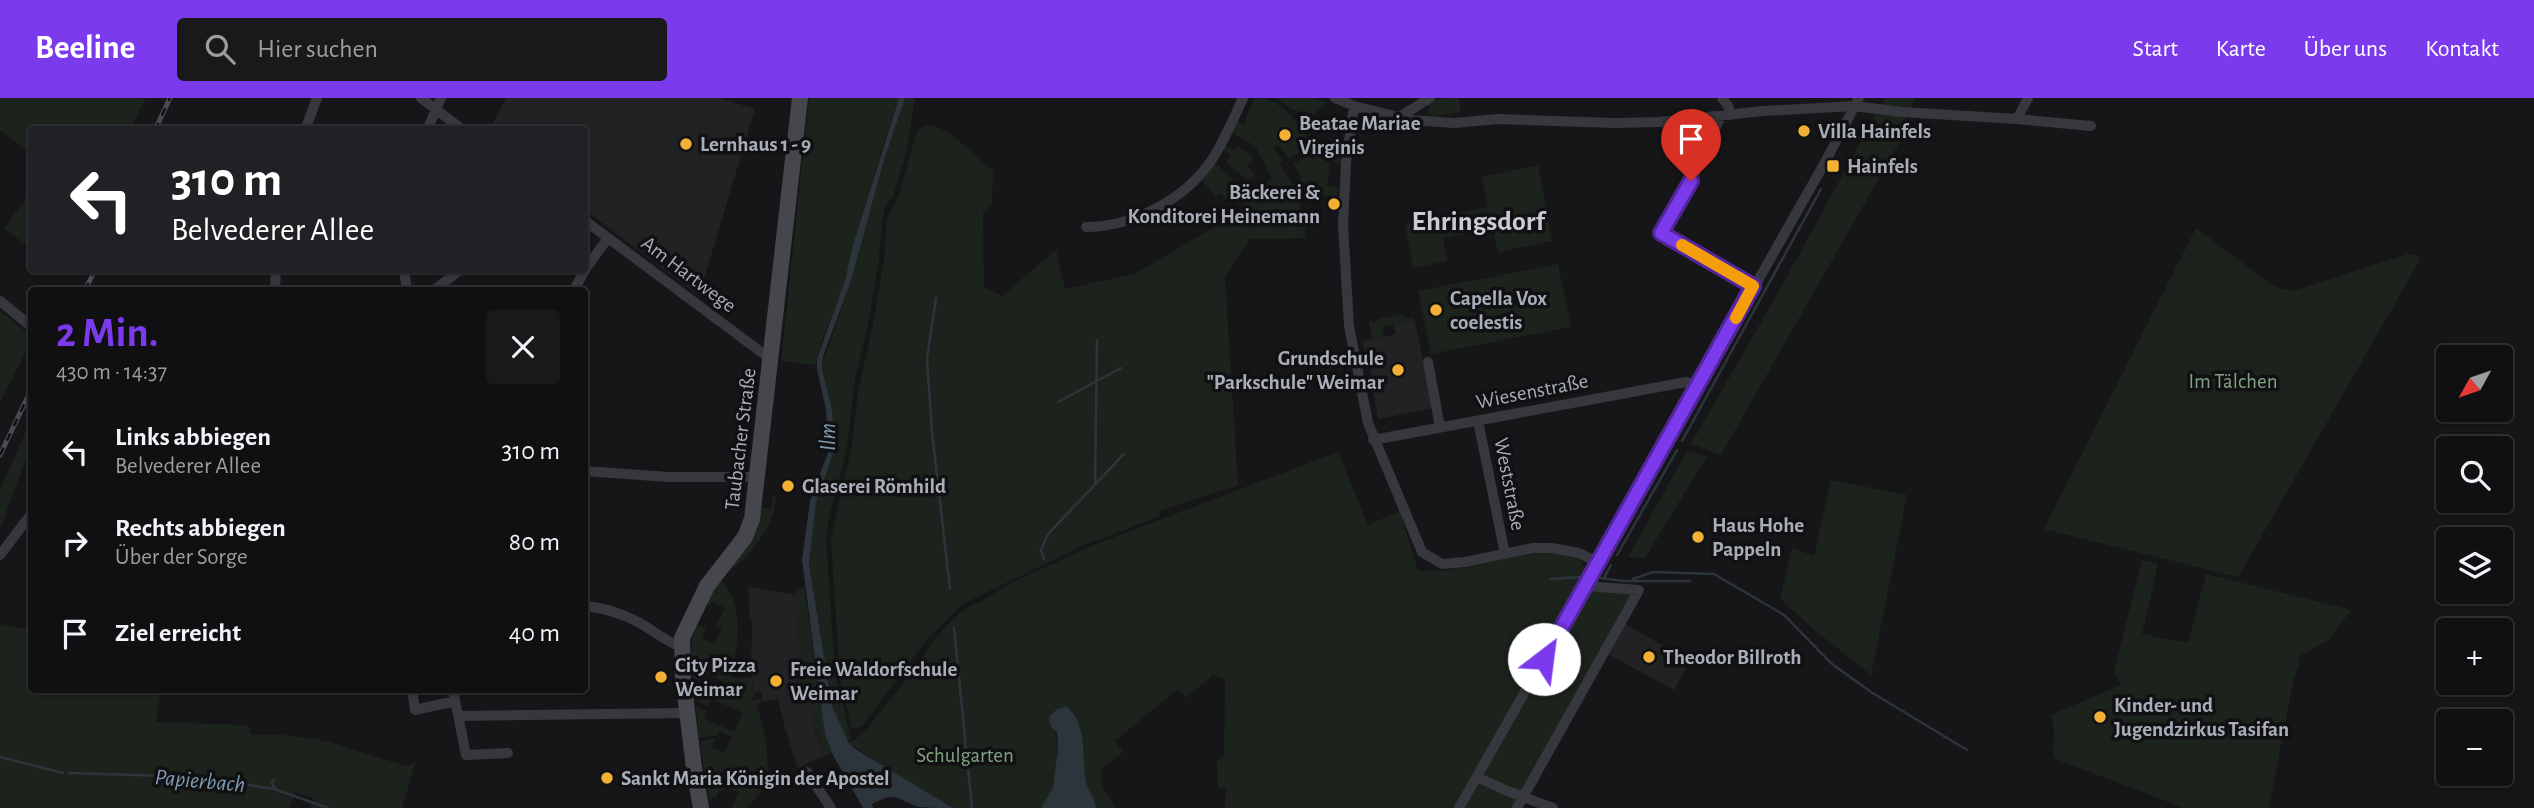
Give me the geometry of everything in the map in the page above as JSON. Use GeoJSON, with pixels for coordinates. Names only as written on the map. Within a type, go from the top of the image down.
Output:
{"type":"FeatureCollection","features":[{"type":"Feature","properties":{"kind":"street"},"geometry":{"type":"LineString","coordinates":[[306,126],[317,98]]}},
{"type":"Feature","properties":{"kind":"street"},"geometry":{"type":"LineString","coordinates":[[421,98],[458,126]]}},
{"type":"Feature","properties":{"kind":"street"},"geometry":{"type":"LineString","coordinates":[[428,126],[441,98]]}},
{"type":"Feature","properties":{"kind":"street","name":"Taubacher Straße"},"geometry":{"type":"LineString","coordinates":[[701,808],[694,775],[681,647],[685,629],[707,586],[737,548],[749,528],[754,510],[800,98]]}},
{"type":"Feature","properties":{"kind":"street"},"geometry":{"type":"LineString","coordinates":[[1086,227],[1126,222],[1148,213],[1174,196],[1198,176],[1212,159],[1243,98]]}},
{"type":"Feature","properties":{"kind":"street"},"geometry":{"type":"LineString","coordinates":[[1722,98],[1728,106],[1726,116],[1661,233],[1753,286]]}},
{"type":"Feature","properties":{"kind":"street"},"geometry":{"type":"LineString","coordinates":[[2017,119],[2028,98]]}},
{"type":"Feature","properties":{"kind":"street"},"geometry":{"type":"LineString","coordinates":[[1340,99],[1354,106],[1412,120],[1454,123],[1498,119],[1649,122],[1857,102],[1902,112],[2091,126]]}},
{"type":"Feature","properties":{"kind":"street"},"geometry":{"type":"LineString","coordinates":[[1401,116],[1426,100]]}},
{"type":"Feature","properties":{"kind":"street"},"geometry":{"type":"LineString","coordinates":[[1460,808],[1857,102]]}},
{"type":"Feature","properties":{"kind":"street"},"geometry":{"type":"LineString","coordinates":[[1354,106],[1346,162],[1343,225],[1354,355],[1373,440],[1416,541],[1425,556],[1441,564],[1465,562],[1533,548],[1579,553],[1599,563]]}},
{"type":"Feature","properties":{"kind":"street","name":"Am Hartwege"},"geometry":{"type":"LineString","coordinates":[[588,223],[765,355],[772,356]]}},
{"type":"Feature","properties":{"kind":"street"},"geometry":{"type":"LineString","coordinates":[[588,265],[608,238]]}},
{"type":"Feature","properties":{"kind":"street"},"geometry":{"type":"LineString","coordinates":[[438,287],[456,273]]}},
{"type":"Feature","properties":{"kind":"street"},"geometry":{"type":"LineString","coordinates":[[0,301],[28,324]]}},
{"type":"Feature","properties":{"kind":"street"},"geometry":{"type":"LineString","coordinates":[[1428,362],[1440,427]]}},
{"type":"Feature","properties":{"kind":"street","name":"Wiesenstraße"},"geometry":{"type":"LineString","coordinates":[[1373,440],[1686,382],[1698,385]]}},
{"type":"Feature","properties":{"kind":"street","name":"Weststraße"},"geometry":{"type":"LineString","coordinates":[[1478,421],[1504,554]]}},
{"type":"Feature","properties":{"kind":"street"},"geometry":{"type":"LineString","coordinates":[[588,471],[669,477],[758,477]]}},
{"type":"Feature","properties":{"kind":"street"},"geometry":{"type":"LineString","coordinates":[[0,555],[28,518]]}},
{"type":"Feature","properties":{"kind":"street"},"geometry":{"type":"LineString","coordinates":[[1520,803],[1639,590],[1586,586]]}},
{"type":"Feature","properties":{"kind":"street"},"geometry":{"type":"LineString","coordinates":[[588,607],[623,615],[681,647]]}},
{"type":"Feature","properties":{"kind":"street"},"geometry":{"type":"LineString","coordinates":[[412,693],[415,710],[454,695],[466,755],[508,753]]}},
{"type":"Feature","properties":{"kind":"street"},"geometry":{"type":"LineString","coordinates":[[459,716],[687,713]]}},
{"type":"Feature","properties":{"kind":"street"},"geometry":{"type":"LineString","coordinates":[[807,772],[831,808]]}},
{"type":"Feature","properties":{"kind":"street"},"geometry":{"type":"LineString","coordinates":[[1477,777],[1520,803],[1553,808]]}},
{"type":"Feature","properties":{"kind":"shaded area"},"geometry":{"type":"Polygon","coordinates":[[[506,98],[720,98],[755,109],[699,296],[588,212],[588,126],[492,126],[506,98]]]}},
{"type":"Feature","properties":{"kind":"shaded area"},"geometry":{"type":"Polygon","coordinates":[[[899,98],[905,98],[884,160],[851,281],[823,356],[822,369],[832,410],[834,451],[816,503],[809,564],[832,706],[849,743],[953,808],[919,807],[892,797],[872,804],[873,808],[863,808],[833,755],[825,735],[802,560],[810,501],[829,450],[826,409],[817,359],[845,280],[854,242],[899,98]]]}},
{"type":"Feature","properties":{"kind":"shaded area","name":"Grundschule \"Parkschule\" Weimar"},"geometry":{"type":"Polygon","coordinates":[[[1415,321],[1433,408],[1378,419],[1363,343],[1396,334],[1394,325],[1415,321]]]}},
{"type":"Feature","properties":{"kind":"shaded area","name":"Freie Waldorfschule Weimar"},"geometry":{"type":"Polygon","coordinates":[[[748,587],[793,594],[803,669],[815,730],[824,756],[802,766],[799,772],[778,699],[763,702],[761,691],[755,692],[751,678],[752,619],[748,587]]]}},
{"type":"Feature","properties":{"kind":"shaded area","name":"Theodor Billroth"},"geometry":{"type":"Polygon","coordinates":[[[1625,624],[1690,661],[1674,690],[1608,654],[1625,624]]]}},
{"type":"Feature","properties":{"kind":"shaded area"},"geometry":{"type":"Polygon","coordinates":[[[1066,706],[1073,713],[1081,731],[1086,782],[1096,808],[1041,808],[1053,788],[1058,750],[1057,732],[1051,727],[1049,717],[1066,706]]]}},
{"type":"Feature","properties":{"kind":"green space"},"geometry":{"type":"Polygon","coordinates":[[[0,98],[146,98],[132,126],[28,126],[28,152],[0,130],[0,98]]]}},
{"type":"Feature","properties":{"kind":"green space"},"geometry":{"type":"Polygon","coordinates":[[[809,98],[899,98],[842,290],[816,365],[781,361],[809,98]]]}},
{"type":"Feature","properties":{"kind":"green space"},"geometry":{"type":"Polygon","coordinates":[[[905,98],[915,98],[907,150],[893,197],[886,204],[882,222],[868,324],[854,383],[847,448],[826,539],[835,674],[851,738],[848,740],[832,706],[809,564],[816,503],[834,451],[822,365],[851,281],[884,160],[905,98]]]}},
{"type":"Feature","properties":{"kind":"green space"},"geometry":{"type":"Polygon","coordinates":[[[1254,98],[1272,102],[1286,111],[1310,140],[1307,147],[1289,159],[1278,145],[1273,148],[1283,160],[1279,163],[1293,184],[1302,178],[1293,164],[1316,154],[1341,151],[1340,163],[1330,162],[1327,186],[1338,188],[1337,196],[1288,193],[1288,199],[1301,202],[1300,215],[1305,218],[1295,218],[1294,226],[1305,227],[1305,238],[1250,239],[1225,277],[1238,485],[1159,511],[1160,516],[1082,546],[961,605],[928,638],[864,724],[852,728],[840,679],[831,539],[852,445],[858,391],[884,261],[887,219],[899,195],[917,131],[929,125],[941,129],[957,139],[993,171],[992,204],[983,213],[984,287],[1002,296],[1056,250],[1065,289],[1134,274],[1232,217],[1249,199],[1241,189],[1226,200],[1221,193],[1216,197],[1202,180],[1216,163],[1238,186],[1247,180],[1226,162],[1231,155],[1222,148],[1224,145],[1234,150],[1237,146],[1250,154],[1253,160],[1246,166],[1256,174],[1248,180],[1253,187],[1272,179],[1255,146],[1230,132],[1236,121],[1244,124],[1254,98]]]}},
{"type":"Feature","properties":{"kind":"green space"},"geometry":{"type":"Polygon","coordinates":[[[1277,98],[1313,98],[1326,102],[1314,114],[1292,110],[1277,98]]]}},
{"type":"Feature","properties":{"kind":"green space"},"geometry":{"type":"Polygon","coordinates":[[[1441,98],[1459,98],[1461,112],[1435,116],[1428,114],[1429,105],[1441,98]]]}},
{"type":"Feature","properties":{"kind":"green space"},"geometry":{"type":"Polygon","coordinates":[[[1885,98],[1916,98],[1906,116],[1903,136],[1721,455],[1691,444],[1779,291],[1885,98]]]}},
{"type":"Feature","properties":{"kind":"green space"},"geometry":{"type":"Polygon","coordinates":[[[1538,165],[1552,241],[1498,252],[1493,229],[1443,238],[1447,261],[1413,268],[1405,224],[1488,207],[1482,177],[1538,165]]]}},
{"type":"Feature","properties":{"kind":"green space"},"geometry":{"type":"Polygon","coordinates":[[[28,196],[28,247],[4,228],[28,196]]]}},
{"type":"Feature","properties":{"kind":"green space","name":"Im Tälchen"},"geometry":{"type":"Polygon","coordinates":[[[2196,228],[2275,287],[2293,291],[2408,254],[2417,255],[2420,260],[2238,577],[2044,529],[2196,228]]]}},
{"type":"Feature","properties":{"kind":"green space"},"geometry":{"type":"Polygon","coordinates":[[[1558,264],[1571,327],[1431,354],[1418,291],[1558,264]]]}},
{"type":"Feature","properties":{"kind":"green space"},"geometry":{"type":"Polygon","coordinates":[[[0,311],[28,334],[28,348],[0,402],[0,311]]]}},
{"type":"Feature","properties":{"kind":"green space"},"geometry":{"type":"Polygon","coordinates":[[[1404,314],[1405,319],[1413,317],[1415,321],[1383,327],[1384,337],[1381,340],[1363,343],[1362,341],[1372,339],[1369,319],[1374,322],[1380,318],[1404,314]]]}},
{"type":"Feature","properties":{"kind":"green space"},"geometry":{"type":"Polygon","coordinates":[[[28,427],[28,453],[0,529],[0,490],[28,427]]]}},
{"type":"Feature","properties":{"kind":"green space"},"geometry":{"type":"Polygon","coordinates":[[[1687,451],[1707,456],[1645,558],[1628,557],[1687,451]]]}},
{"type":"Feature","properties":{"kind":"green space","name":"Schulgarten"},"geometry":{"type":"Polygon","coordinates":[[[1338,452],[1368,525],[1400,511],[1418,571],[1458,569],[1546,553],[1563,553],[1576,557],[1584,566],[1583,581],[1457,808],[1225,808],[1226,789],[1218,788],[1217,761],[1224,755],[1225,679],[1213,675],[1186,698],[1178,689],[1115,741],[1123,752],[1101,770],[1103,787],[1116,808],[1096,808],[1086,782],[1081,731],[1073,713],[1066,706],[1052,713],[1058,754],[1057,776],[1051,795],[1041,808],[953,808],[849,743],[872,723],[941,632],[956,616],[975,603],[1091,546],[1338,452]]]}},
{"type":"Feature","properties":{"kind":"green space"},"geometry":{"type":"Polygon","coordinates":[[[1831,480],[1907,495],[1871,675],[1780,599],[1792,548],[1814,556],[1831,480]]]}},
{"type":"Feature","properties":{"kind":"green space"},"geometry":{"type":"Polygon","coordinates":[[[773,496],[776,497],[771,519],[760,540],[726,573],[761,507],[771,509],[773,496]]]}},
{"type":"Feature","properties":{"kind":"green space"},"geometry":{"type":"Polygon","coordinates":[[[2142,560],[2158,564],[2142,634],[2188,643],[2206,574],[2351,610],[2329,640],[2298,657],[2299,664],[2293,682],[2269,808],[2184,808],[2053,758],[2054,731],[2051,715],[2121,685],[2114,673],[2142,560]]]}},
{"type":"Feature","properties":{"kind":"green space"},"geometry":{"type":"Polygon","coordinates":[[[719,580],[727,588],[736,607],[737,641],[734,663],[731,663],[732,656],[710,654],[708,670],[730,673],[734,678],[751,678],[755,696],[752,700],[762,699],[763,702],[757,704],[766,748],[767,772],[761,791],[747,808],[731,808],[739,793],[726,786],[716,797],[709,799],[707,788],[736,784],[735,777],[729,777],[727,770],[714,772],[714,778],[705,780],[700,741],[716,738],[712,747],[724,753],[732,737],[719,731],[717,735],[699,738],[696,707],[706,711],[703,718],[734,732],[743,713],[712,699],[708,706],[695,700],[694,684],[708,682],[704,692],[717,698],[724,682],[708,674],[705,680],[694,681],[692,660],[692,639],[697,625],[706,629],[702,638],[714,644],[722,628],[717,625],[725,608],[712,602],[710,606],[706,604],[719,580]]]}},
{"type":"Feature","properties":{"kind":"green space"},"geometry":{"type":"Polygon","coordinates":[[[804,586],[825,735],[832,753],[824,756],[798,672],[803,669],[793,594],[804,586]]]}},
{"type":"Feature","properties":{"kind":"green space"},"geometry":{"type":"Polygon","coordinates":[[[1587,591],[1635,592],[1513,808],[1463,808],[1587,591]]]}},
{"type":"Feature","properties":{"kind":"green space"},"geometry":{"type":"Polygon","coordinates":[[[0,624],[28,629],[28,693],[161,693],[156,722],[248,725],[251,735],[312,738],[409,766],[415,763],[402,808],[311,808],[313,798],[295,792],[289,808],[0,808],[0,624]]]}},
{"type":"Feature","properties":{"kind":"waterway"},"geometry":{"type":"LineString","coordinates":[[1682,441],[1821,189]]}},
{"type":"Feature","properties":{"kind":"waterway"},"geometry":{"type":"LineString","coordinates":[[936,298],[927,359],[932,432],[950,589]]}},
{"type":"Feature","properties":{"kind":"waterway"},"geometry":{"type":"LineString","coordinates":[[1095,483],[1097,340]]}},
{"type":"Feature","properties":{"kind":"waterway"},"geometry":{"type":"LineString","coordinates":[[1058,402],[1121,368]]}},
{"type":"Feature","properties":{"kind":"waterway"},"geometry":{"type":"LineString","coordinates":[[1617,555],[1677,450]]}},
{"type":"Feature","properties":{"kind":"waterway"},"geometry":{"type":"LineString","coordinates":[[1044,559],[1041,550],[1048,534],[1124,454]]}},
{"type":"Feature","properties":{"kind":"waterway"},"geometry":{"type":"LineString","coordinates":[[1604,578],[1611,565]]}},
{"type":"Feature","properties":{"kind":"waterway"},"geometry":{"type":"LineString","coordinates":[[1633,579],[1653,572],[1714,574],[1784,615],[1832,664],[1871,692],[1967,750]]}},
{"type":"Feature","properties":{"kind":"waterway"},"geometry":{"type":"LineString","coordinates":[[1551,579],[1580,577]]}},
{"type":"Feature","properties":{"kind":"waterway"},"geometry":{"type":"LineString","coordinates":[[1601,578],[1624,581],[1690,581]]}},
{"type":"Feature","properties":{"kind":"waterway"},"geometry":{"type":"LineString","coordinates":[[954,628],[972,808]]}},
{"type":"Feature","properties":{"kind":"waterway","name":"Papierbach"},"geometry":{"type":"LineString","coordinates":[[0,757],[63,773]]}},
{"type":"Feature","properties":{"kind":"waterway","name":"Papierbach"},"geometry":{"type":"LineString","coordinates":[[69,773],[201,777],[274,789],[328,808]]}},
{"type":"Feature","properties":{"kind":"waterway"},"geometry":{"type":"LineString","coordinates":[[274,780],[272,783],[275,789]]}},
{"type":"Feature","properties":{"kind":"railway"},"geometry":{"type":"LineString","coordinates":[[157,126],[170,98]]}},
{"type":"Feature","properties":{"kind":"railway"},"geometry":{"type":"LineString","coordinates":[[86,287],[94,273]]}},
{"type":"Feature","properties":{"kind":"railway"},"geometry":{"type":"LineString","coordinates":[[0,455],[28,396]]}},
{"type":"Feature","properties":{"kind":"slow traffic"},"geometry":{"type":"LineString","coordinates":[[1682,245],[1753,286],[1736,318]]}},
{"type":"Feature","properties":{"kind":"place","name":"Villa Hainfels"},"geometry":{"type":"Point","coordinates":[1804,131]}},
{"type":"Feature","properties":{"kind":"place","name":"Beatae Mariae Virginis"},"geometry":{"type":"Point","coordinates":[1285,135]}},
{"type":"Feature","properties":{"kind":"place","name":"Lernhaus 1 - 9"},"geometry":{"type":"Point","coordinates":[686,144]}},
{"type":"Feature","properties":{"kind":"place","name":"Hainfels"},"geometry":{"type":"Point","coordinates":[1833,166]}},
{"type":"Feature","properties":{"kind":"place","name":"Bäckerei & Konditorei Heinemann"},"geometry":{"type":"Point","coordinates":[1334,204]}},
{"type":"Feature","properties":{"kind":"place","name":"Capella Vox coelestis"},"geometry":{"type":"Point","coordinates":[1436,310]}},
{"type":"Feature","properties":{"kind":"place","name":"Grundschule \"Parkschule\" Weimar"},"geometry":{"type":"Point","coordinates":[1398,370]}},
{"type":"Feature","properties":{"kind":"place","name":"Glaserei Römhild"},"geometry":{"type":"Point","coordinates":[788,486]}},
{"type":"Feature","properties":{"kind":"place","name":"Haus Hohe Pappeln"},"geometry":{"type":"Point","coordinates":[1698,537]}},
{"type":"Feature","properties":{"kind":"place","name":"Theodor Billroth"},"geometry":{"type":"Point","coordinates":[1649,657]}},
{"type":"Feature","properties":{"kind":"place","name":"City Pizza Weimar"},"geometry":{"type":"Point","coordinates":[661,677]}},
{"type":"Feature","properties":{"kind":"place","name":"Freie Waldorfschule Weimar"},"geometry":{"type":"Point","coordinates":[776,681]}},
{"type":"Feature","properties":{"kind":"place","name":"Kinder- und Jugendzirkus Tasifan"},"geometry":{"type":"Point","coordinates":[2100,717]}},
{"type":"Feature","properties":{"kind":"place","name":"Sankt Maria Königin der Apostel"},"geometry":{"type":"Point","coordinates":[607,778]}},
{"type":"Feature","properties":{"kind":"district","name":"Ehringsdorf"},"geometry":{"type":"Point","coordinates":[1478,220]}},
{"type":"Feature","properties":{"kind":"route"},"geometry":{"type":"LineString","coordinates":[[1544,659],[1753,286],[1661,233],[1691,181]]}},
{"type":"Feature","properties":{"kind":"water label","name":"Ilm"},"geometry":{"type":"Point","coordinates":[827,437]}}]}
